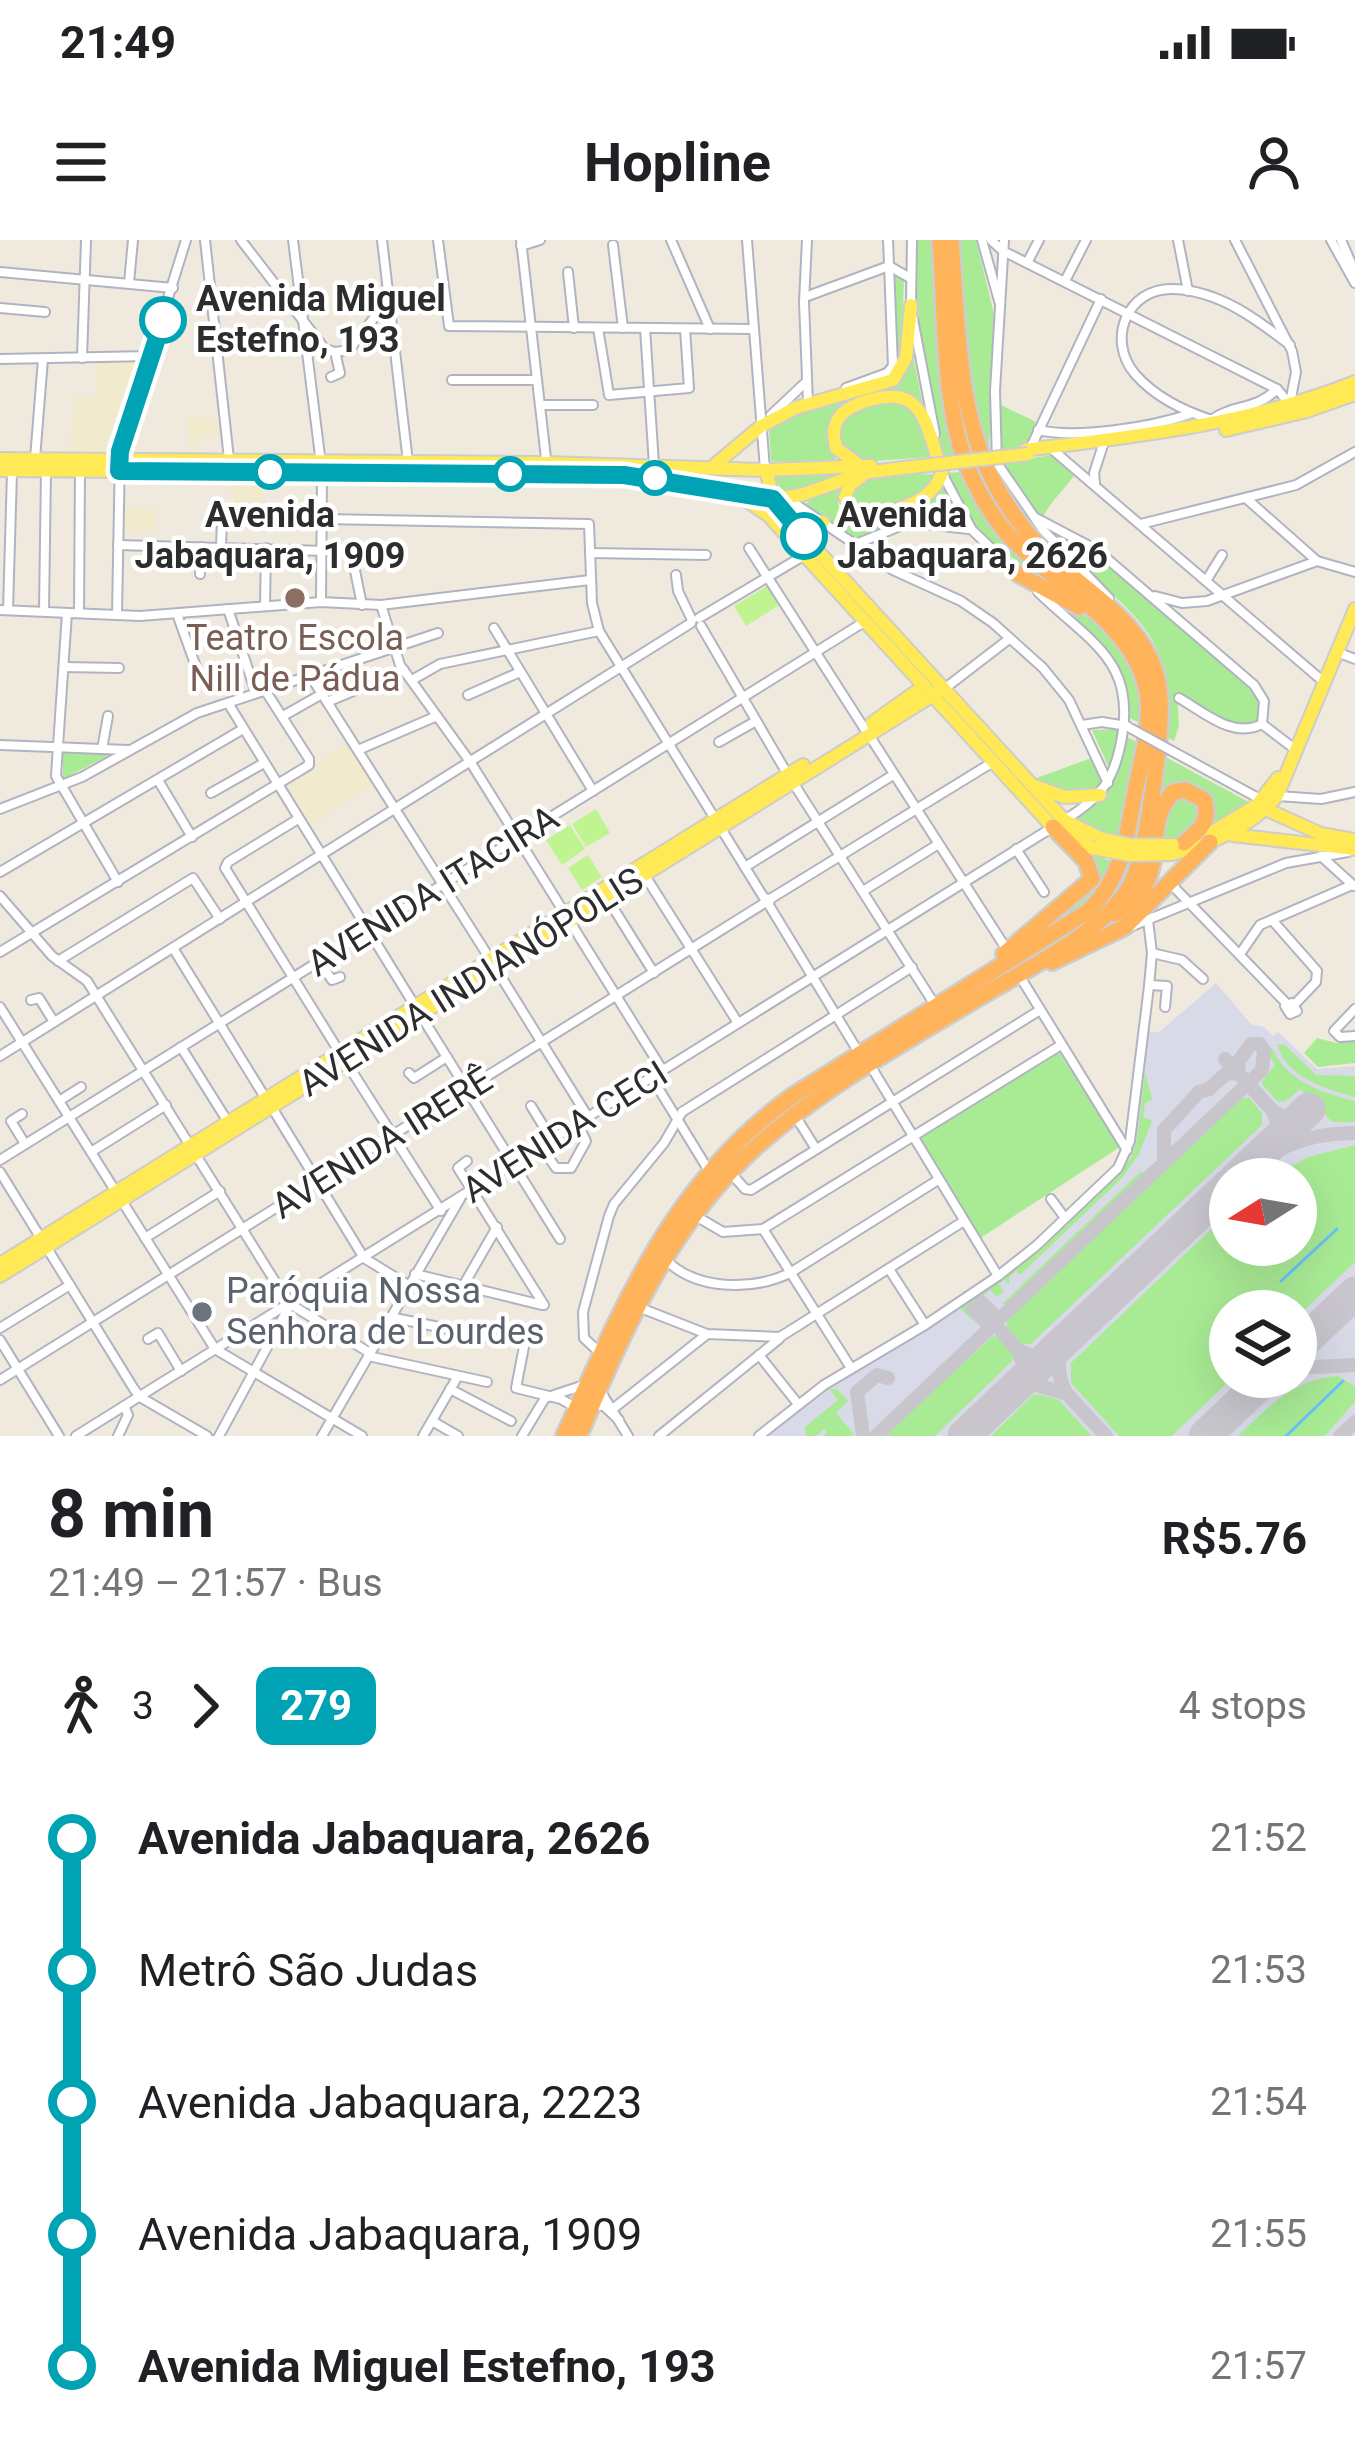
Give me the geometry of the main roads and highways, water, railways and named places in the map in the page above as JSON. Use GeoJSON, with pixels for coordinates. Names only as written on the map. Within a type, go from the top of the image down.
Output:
{"type":"FeatureCollection","features":[{"type":"Feature","properties":{"kind":"highway"},"geometry":{"type":"LineString","coordinates":[[940,240],[954,410],[968,468],[1006,532],[1106,623],[1138,664],[1148,699],[1130,886],[1101,920]]}},
{"type":"Feature","properties":{"kind":"highway"},"geometry":{"type":"LineString","coordinates":[[939,1004],[1087,912],[1112,883],[1132,850],[1160,701],[1154,667],[1142,642],[1125,621],[1040,546],[1007,505],[990,474],[975,436],[965,388],[951,240]]}},
{"type":"Feature","properties":{"kind":"highway"},"geometry":{"type":"LineString","coordinates":[[1018,574],[1106,623]]}},
{"type":"Feature","properties":{"kind":"highway"},"geometry":{"type":"LineString","coordinates":[[593,1386],[601,1354],[660,1236],[709,1171],[765,1115],[1023,971],[1127,906],[1145,889],[1154,867],[1161,809],[1172,793],[1185,790],[1204,800],[1207,815],[1202,827],[1176,847]]}},
{"type":"Feature","properties":{"kind":"highway"},"geometry":{"type":"LineString","coordinates":[[564,1436],[575,1401],[593,1386],[693,1214],[730,1172],[1093,879],[1059,824]]}},
{"type":"Feature","properties":{"kind":"highway"},"geometry":{"type":"LineString","coordinates":[[1023,971],[1116,933],[1216,839]]}},
{"type":"Feature","properties":{"kind":"highway"},"geometry":{"type":"LineString","coordinates":[[575,1401],[579,1436]]}},
{"type":"Feature","properties":{"kind":"main road"},"geometry":{"type":"LineString","coordinates":[[710,468],[760,425],[808,403],[886,383],[900,374],[911,305]]}},
{"type":"Feature","properties":{"kind":"main road"},"geometry":{"type":"LineString","coordinates":[[1103,445],[1109,439],[1165,426],[1290,405],[1355,382]]}},
{"type":"Feature","properties":{"kind":"main road"},"geometry":{"type":"LineString","coordinates":[[1028,451],[1222,431],[1355,394]]}},
{"type":"Feature","properties":{"kind":"main road"},"geometry":{"type":"LineString","coordinates":[[888,396],[903,398],[916,407],[940,467],[937,486],[924,498],[863,518],[850,509],[845,497],[850,485],[868,469],[836,448],[836,423],[844,411],[888,396]]}},
{"type":"Feature","properties":{"kind":"main road"},"geometry":{"type":"LineString","coordinates":[[1261,422],[1290,405]]}},
{"type":"Feature","properties":{"kind":"main road"},"geometry":{"type":"LineString","coordinates":[[0,459],[120,465],[868,469],[1132,435]]}},
{"type":"Feature","properties":{"kind":"main road"},"geometry":{"type":"LineString","coordinates":[[6,470],[229,461],[321,467],[408,463],[634,476],[780,498],[868,469]]}},
{"type":"Feature","properties":{"kind":"main road"},"geometry":{"type":"LineString","coordinates":[[766,470],[806,538],[883,623],[934,690]]}},
{"type":"Feature","properties":{"kind":"main road"},"geometry":{"type":"LineString","coordinates":[[726,493],[762,509],[1059,824],[1096,843],[1131,845],[1176,847],[1243,830],[1355,839]]}},
{"type":"Feature","properties":{"kind":"main road"},"geometry":{"type":"LineString","coordinates":[[806,538],[819,519]]}},
{"type":"Feature","properties":{"kind":"main road"},"geometry":{"type":"LineString","coordinates":[[1243,830],[1294,754],[1355,609]]}},
{"type":"Feature","properties":{"kind":"main road"},"geometry":{"type":"LineString","coordinates":[[866,621],[873,617],[883,623]]}},
{"type":"Feature","properties":{"kind":"main road","name":"AVENIDA INDIANÓPOLIS"},"geometry":{"type":"LineString","coordinates":[[0,1276],[193,1149],[934,690]]}},
{"type":"Feature","properties":{"kind":"main road"},"geometry":{"type":"LineString","coordinates":[[1002,760],[1033,786],[1059,824]]}},
{"type":"Feature","properties":{"kind":"main road"},"geometry":{"type":"LineString","coordinates":[[1033,786],[1065,797],[1104,790]]}},
{"type":"Feature","properties":{"kind":"main road"},"geometry":{"type":"LineString","coordinates":[[1263,804],[1285,817],[1324,854],[1355,850]]}},
{"type":"Feature","properties":{"kind":"main road"},"geometry":{"type":"LineString","coordinates":[[1176,847],[1263,804]]}},
{"type":"Feature","properties":{"kind":"main road","name":"AVENIDA INDIANÓPOLIS"},"geometry":{"type":"LineString","coordinates":[[567,917],[607,898],[716,823]]}},
{"type":"Feature","properties":{"kind":"main road","name":"AVENIDA INDIANÓPOLIS"},"geometry":{"type":"LineString","coordinates":[[193,1149],[228,1122],[268,1102]]}},
{"type":"Feature","properties":{"kind":"main road","name":"AVENIDA INDIANÓPOLIS"},"geometry":{"type":"LineString","coordinates":[[0,1264],[44,1243]]}},
{"type":"Feature","properties":{"kind":"waterway"},"geometry":{"type":"LineString","coordinates":[[1281,1281],[1337,1229]]}},
{"type":"Feature","properties":{"kind":"waterway"},"geometry":{"type":"LineString","coordinates":[[1286,1436],[1343,1381]]}},
{"type":"Feature","properties":{"kind":"railway"},"geometry":{"type":"LineString","coordinates":[[903,470],[1029,456]]}},
{"type":"Feature","properties":{"kind":"place","name":"Avenida Miguel Estefno, 193"},"geometry":{"type":"Point","coordinates":[163,320]}},
{"type":"Feature","properties":{"kind":"place","name":"Avenida Jabaquara, 1909"},"geometry":{"type":"Point","coordinates":[270,472]}},
{"type":"Feature","properties":{"kind":"place","name":"Avenida Jabaquara, 2626"},"geometry":{"type":"Point","coordinates":[804,536]}},
{"type":"Feature","properties":{"kind":"place","name":"Teatro Escola Nill de Pádua"},"geometry":{"type":"Point","coordinates":[295,598]}},
{"type":"Feature","properties":{"kind":"place","name":"Paróquia Nossa Senhora de Lourdes"},"geometry":{"type":"Point","coordinates":[202,1312]}}]}
